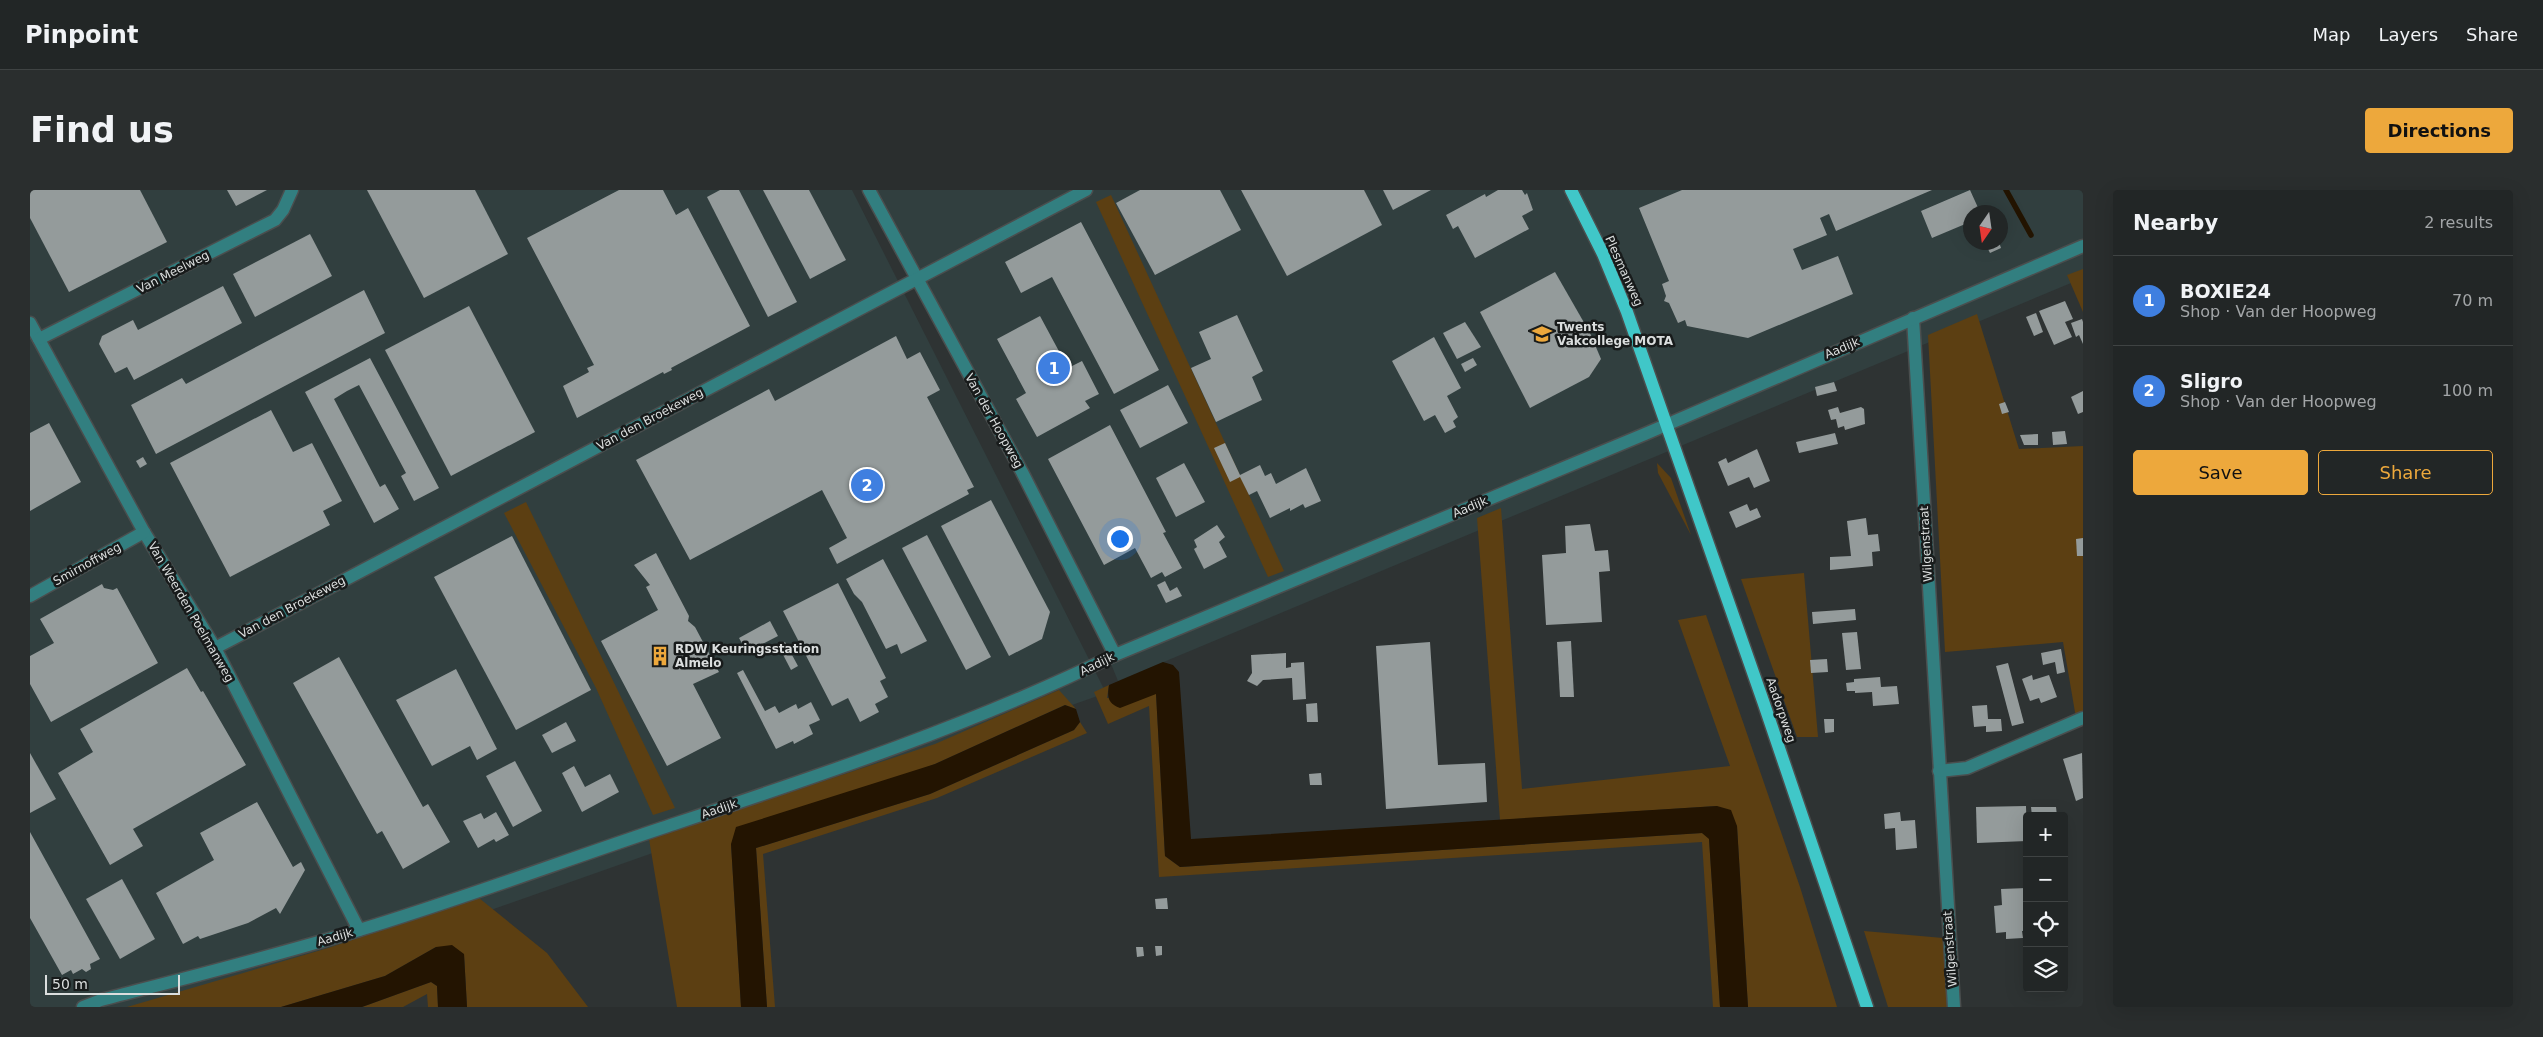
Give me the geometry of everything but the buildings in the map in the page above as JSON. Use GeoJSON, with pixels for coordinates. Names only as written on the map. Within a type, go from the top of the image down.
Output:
{"type":"FeatureCollection","features":[{"type":"Feature","properties":{"kind":"main road","name":"Plesmanweg"},"geometry":{"type":"LineString","coordinates":[[1570,190],[1603,254],[1627,312],[1667,422]]}},
{"type":"Feature","properties":{"kind":"main road","name":"Aadorpweg"},"geometry":{"type":"LineString","coordinates":[[1667,422],[1867,1007]]}},
{"type":"Feature","properties":{"kind":"street","name":"Van Meelweg"},"geometry":{"type":"LineString","coordinates":[[39,339],[275,220],[284,210],[292,190]]}},
{"type":"Feature","properties":{"kind":"street","name":"Van der Hoopweg"},"geometry":{"type":"LineString","coordinates":[[869,190],[1022,472],[1115,655]]}},
{"type":"Feature","properties":{"kind":"street","name":"Van den Broekeweg"},"geometry":{"type":"LineString","coordinates":[[214,648],[1086,190]]}},
{"type":"Feature","properties":{"kind":"street","name":"Aadijk"},"geometry":{"type":"LineString","coordinates":[[83,1007],[101,1000],[257,960],[359,930],[810,778],[964,721],[1072,676],[1115,655],[1636,437],[1667,422],[2083,246]]}},
{"type":"Feature","properties":{"kind":"street","name":"Wilgenstraat"},"geometry":{"type":"LineString","coordinates":[[1913,318],[1954,1007]]}},
{"type":"Feature","properties":{"kind":"street","name":"Van Weerden Poelmanweg"},"geometry":{"type":"LineString","coordinates":[[30,323],[144,532],[214,648],[359,930]]}},
{"type":"Feature","properties":{"kind":"street","name":"Smirnoffweg"},"geometry":{"type":"LineString","coordinates":[[30,596],[144,532]]}},
{"type":"Feature","properties":{"kind":"street"},"geometry":{"type":"LineString","coordinates":[[1939,770],[1967,768],[2083,718]]}},
{"type":"Feature","properties":{"kind":"shaded area"},"geometry":{"type":"Polygon","coordinates":[[[30,190],[852,190],[1106,693],[216,1007],[30,1007],[30,190]]]}},
{"type":"Feature","properties":{"kind":"shaded area"},"geometry":{"type":"Polygon","coordinates":[[[874,190],[2083,190],[2083,278],[1118,681],[1090,612],[874,190]]]}},
{"type":"Feature","properties":{"kind":"shaded area"},"geometry":{"type":"Polygon","coordinates":[[[1111,195],[1284,571],[1268,577],[1096,202],[1111,195]]]}},
{"type":"Feature","properties":{"kind":"shaded area"},"geometry":{"type":"Polygon","coordinates":[[[2083,269],[2083,312],[2067,275],[2083,269]]]}},
{"type":"Feature","properties":{"kind":"shaded area"},"geometry":{"type":"Polygon","coordinates":[[[1977,314],[2019,449],[2083,446],[2083,714],[2076,718],[2063,642],[1945,652],[1928,335],[1977,314]]]}},
{"type":"Feature","properties":{"kind":"shaded area"},"geometry":{"type":"Polygon","coordinates":[[[1657,463],[1671,478],[1691,535],[1658,473],[1657,463]]]}},
{"type":"Feature","properties":{"kind":"shaded area"},"geometry":{"type":"Polygon","coordinates":[[[526,502],[675,808],[653,815],[596,688],[504,513],[526,502]]]}},
{"type":"Feature","properties":{"kind":"shaded area"},"geometry":{"type":"Polygon","coordinates":[[[1501,508],[1522,789],[1730,766],[1678,620],[1706,615],[1800,887],[1837,1007],[1748,1007],[1737,826],[1717,806],[1500,820],[1477,518],[1501,508]]]}},
{"type":"Feature","properties":{"kind":"shaded area"},"geometry":{"type":"Polygon","coordinates":[[[1804,573],[1818,737],[1797,737],[1741,579],[1804,573]]]}},
{"type":"Feature","properties":{"kind":"shaded area"},"geometry":{"type":"Polygon","coordinates":[[[1163,662],[1173,665],[1179,672],[1191,839],[1717,806],[1731,810],[1737,826],[1748,1007],[1720,1007],[1709,839],[1702,833],[1180,867],[1165,856],[1156,694],[1120,708],[1113,704],[1108,697],[1109,685],[1163,662]]]}},
{"type":"Feature","properties":{"kind":"shaded area"},"geometry":{"type":"Polygon","coordinates":[[[1109,685],[1107,698],[1156,693],[1165,856],[1180,867],[1702,833],[1709,838],[1720,1007],[1713,1007],[1702,842],[1159,877],[1149,706],[1108,724],[1094,692],[1109,685]]]}},
{"type":"Feature","properties":{"kind":"shaded area"},"geometry":{"type":"Polygon","coordinates":[[[1059,690],[1076,709],[1065,705],[935,764],[731,844],[741,1007],[677,1007],[649,839],[935,744],[1059,690]]]}},
{"type":"Feature","properties":{"kind":"shaded area"},"geometry":{"type":"Polygon","coordinates":[[[1065,705],[1076,709],[1080,722],[1074,730],[930,794],[756,848],[767,1007],[741,1007],[731,844],[736,827],[935,764],[1065,705]]]}},
{"type":"Feature","properties":{"kind":"shaded area"},"geometry":{"type":"Polygon","coordinates":[[[1080,722],[1087,733],[937,798],[763,854],[775,1007],[767,1007],[756,848],[930,794],[1074,730],[1080,722]]]}},
{"type":"Feature","properties":{"kind":"shaded area"},"geometry":{"type":"Polygon","coordinates":[[[479,898],[547,953],[588,1007],[467,1007],[464,954],[436,947],[385,976],[281,1007],[127,1007],[328,948],[479,898]]]}},
{"type":"Feature","properties":{"kind":"shaded area"},"geometry":{"type":"Polygon","coordinates":[[[1864,931],[1943,938],[1947,1007],[1888,1007],[1864,931]]]}},
{"type":"Feature","properties":{"kind":"shaded area"},"geometry":{"type":"Polygon","coordinates":[[[452,945],[464,954],[467,1007],[438,1007],[437,986],[431,982],[362,1007],[281,1007],[385,976],[436,947],[452,945]]]}},
{"type":"Feature","properties":{"kind":"shaded area"},"geometry":{"type":"Polygon","coordinates":[[[431,982],[437,986],[438,1007],[428,1007],[427,994],[403,1007],[362,1007],[431,982]]]}},
{"type":"Feature","properties":{"kind":"waterway"},"geometry":{"type":"LineString","coordinates":[[2006,190],[2031,235]]}},
{"type":"Feature","properties":{"kind":"place","name":"Twents Vakcollege MOTA"},"geometry":{"type":"Point","coordinates":[1542,334]}},
{"type":"Feature","properties":{"kind":"place","name":"BOXIE24"},"geometry":{"type":"Point","coordinates":[1054,368]}},
{"type":"Feature","properties":{"kind":"place","name":"Sligro"},"geometry":{"type":"Point","coordinates":[867,485]}},
{"type":"Feature","properties":{"kind":"place","name":"RDW Keuringsstation Almelo"},"geometry":{"type":"Point","coordinates":[660,656]}}]}
